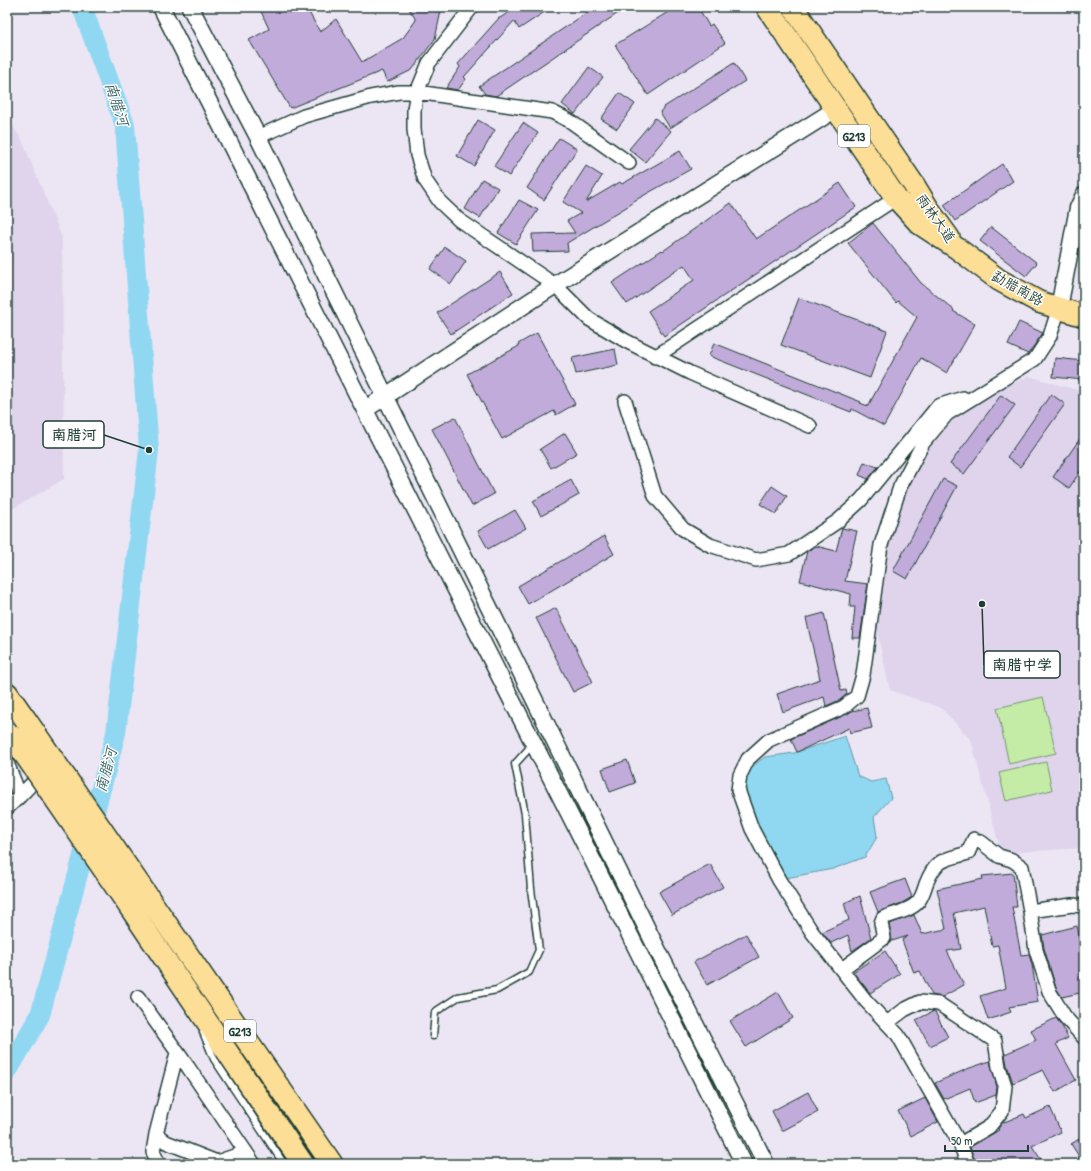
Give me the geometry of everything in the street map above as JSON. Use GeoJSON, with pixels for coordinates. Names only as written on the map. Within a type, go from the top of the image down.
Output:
{"type":"FeatureCollection","features":[{"type":"Feature","properties":{"kind":"highway","name":"雨林大道"},"geometry":{"type":"LineString","coordinates":[[767,7],[896,198],[920,224],[958,249]]}},
{"type":"Feature","properties":{"kind":"highway","name":"雨林大道"},"geometry":{"type":"LineString","coordinates":[[794,7],[914,185],[931,213],[958,249]]}},
{"type":"Feature","properties":{"kind":"highway","name":"勐腊南路"},"geometry":{"type":"LineString","coordinates":[[958,249],[999,280],[1039,302],[1084,316]]}},
{"type":"Feature","properties":{"kind":"highway","name":"G213"},"geometry":{"type":"LineString","coordinates":[[7,693],[332,1164]]}},
{"type":"Feature","properties":{"kind":"highway","name":"G213"},"geometry":{"type":"LineString","coordinates":[[9,732],[131,909],[303,1164]]}},
{"type":"Feature","properties":{"kind":"street"},"geometry":{"type":"LineString","coordinates":[[161,7],[366,409],[744,1164]]}},
{"type":"Feature","properties":{"kind":"street"},"geometry":{"type":"LineString","coordinates":[[190,7],[258,137],[599,830],[766,1164]]}},
{"type":"Feature","properties":{"kind":"street"},"geometry":{"type":"LineString","coordinates":[[471,7],[428,63],[417,92],[414,109],[414,129],[417,156],[425,180],[440,202],[460,220],[555,286],[589,319],[656,357],[810,426]]}},
{"type":"Feature","properties":{"kind":"street"},"geometry":{"type":"LineString","coordinates":[[258,137],[304,116],[371,97],[399,92],[417,92],[552,112],[570,120],[629,163]]}},
{"type":"Feature","properties":{"kind":"street"},"geometry":{"type":"LineString","coordinates":[[366,409],[555,286],[836,109]]}},
{"type":"Feature","properties":{"kind":"street"},"geometry":{"type":"LineString","coordinates":[[968,1164],[960,1144],[898,1035],[866,1001],[812,932],[779,880],[752,829],[738,790],[740,775],[748,759],[769,740],[844,708],[857,696],[863,675],[881,545],[900,487],[923,443],[947,414],[1034,359],[1050,336],[1059,308],[1078,208],[1084,195]]}},
{"type":"Feature","properties":{"kind":"street"},"geometry":{"type":"LineString","coordinates":[[656,357],[896,198]]}},
{"type":"Feature","properties":{"kind":"street"},"geometry":{"type":"LineString","coordinates":[[625,401],[655,496],[683,529],[710,545],[756,560],[790,554],[838,521],[861,500],[938,406],[982,392]]}},
{"type":"Feature","properties":{"kind":"street"},"geometry":{"type":"LineString","coordinates":[[7,687],[23,699],[52,742],[43,772],[7,808]]}},
{"type":"Feature","properties":{"kind":"street"},"geometry":{"type":"LineString","coordinates":[[7,764],[20,796]]}},
{"type":"Feature","properties":{"kind":"street"},"geometry":{"type":"LineString","coordinates":[[582,839],[599,830]]}},
{"type":"Feature","properties":{"kind":"street"},"geometry":{"type":"LineString","coordinates":[[842,969],[884,938],[881,923],[883,918],[916,904],[922,895],[931,870],[942,861],[968,853],[977,841],[999,856],[1012,860],[1022,867],[1036,950],[1049,991],[1065,1017],[1084,1038]]}},
{"type":"Feature","properties":{"kind":"street"},"geometry":{"type":"LineString","coordinates":[[1030,911],[1072,905],[1084,906]]}},
{"type":"Feature","properties":{"kind":"street"},"geometry":{"type":"LineString","coordinates":[[138,997],[254,1164]]}},
{"type":"Feature","properties":{"kind":"street"},"geometry":{"type":"LineString","coordinates":[[887,1023],[904,1010],[920,1002],[939,1004],[995,1041],[999,1067],[1005,1086],[1002,1111],[989,1128],[960,1144]]}},
{"type":"Feature","properties":{"kind":"street"},"geometry":{"type":"LineString","coordinates":[[159,1164],[153,1152],[156,1134],[177,1052]]}},
{"type":"Feature","properties":{"kind":"street"},"geometry":{"type":"LineString","coordinates":[[156,1134],[166,1142],[216,1163],[246,1152]]}},
{"type":"Feature","properties":{"kind":"lane"},"geometry":{"type":"LineString","coordinates":[[433,1036],[434,1012],[458,997],[497,990],[529,972],[539,950],[531,889],[525,814],[515,764],[534,743]]}},
{"type":"Feature","properties":{"kind":"lane"},"geometry":{"type":"LineString","coordinates":[[184,988],[196,1016]]}},
{"type":"Feature","properties":{"kind":"lane"},"geometry":{"type":"LineString","coordinates":[[199,1024],[214,1059],[284,1164]]}},
{"type":"Feature","properties":{"kind":"shaded area"},"geometry":{"type":"Polygon","coordinates":[[[7,118],[22,140],[62,238],[64,479],[7,512],[7,118]]]}},
{"type":"Feature","properties":{"kind":"shaded area"},"geometry":{"type":"Polygon","coordinates":[[[1029,376],[1084,392],[1084,780],[1082,781],[1082,848],[1001,853],[971,740],[941,708],[890,690],[875,623],[884,585],[887,536],[905,485],[932,441],[950,420],[981,398],[1029,376]]]}},
{"type":"Feature","properties":{"kind":"green space"},"geometry":{"type":"Polygon","coordinates":[[[1043,697],[1056,753],[1009,764],[997,708],[1043,697]]]}},
{"type":"Feature","properties":{"kind":"green space"},"geometry":{"type":"Polygon","coordinates":[[[1046,762],[1052,790],[1006,801],[999,773],[1046,762]]]}},
{"type":"Feature","properties":{"kind":"water"},"geometry":{"type":"Polygon","coordinates":[[[845,736],[858,776],[871,782],[886,779],[891,798],[874,817],[877,837],[865,857],[833,869],[786,878],[762,834],[744,787],[744,776],[754,765],[765,757],[794,753],[845,736]]]}},
{"type":"Feature","properties":{"kind":"building"},"geometry":{"type":"Polygon","coordinates":[[[259,7],[306,7],[320,32],[336,19],[362,62],[403,38],[416,20],[408,7],[439,7],[441,11],[435,39],[412,70],[387,82],[382,71],[290,108],[249,40],[269,29],[259,7]]]}},
{"type":"Feature","properties":{"kind":"building"},"geometry":{"type":"Polygon","coordinates":[[[517,7],[552,7],[519,29],[514,21],[464,77],[466,79],[458,90],[446,88],[460,67],[458,64],[499,18],[517,7]]]}},
{"type":"Feature","properties":{"kind":"building"},"geometry":{"type":"Polygon","coordinates":[[[595,7],[627,7],[496,96],[485,94],[479,86],[595,7]]]}},
{"type":"Feature","properties":{"kind":"building"},"geometry":{"type":"Polygon","coordinates":[[[676,7],[698,7],[709,26],[712,24],[725,43],[648,95],[615,45],[676,7]]]}},
{"type":"Feature","properties":{"kind":"building"},"geometry":{"type":"Polygon","coordinates":[[[734,63],[745,81],[670,128],[660,112],[664,107],[734,63]]]}},
{"type":"Feature","properties":{"kind":"building"},"geometry":{"type":"Polygon","coordinates":[[[589,67],[603,77],[575,114],[562,104],[589,67]]]}},
{"type":"Feature","properties":{"kind":"building"},"geometry":{"type":"Polygon","coordinates":[[[619,93],[635,104],[617,129],[601,119],[619,93]]]}},
{"type":"Feature","properties":{"kind":"building"},"geometry":{"type":"Polygon","coordinates":[[[655,118],[671,131],[645,162],[629,149],[655,118]]]}},
{"type":"Feature","properties":{"kind":"building"},"geometry":{"type":"Polygon","coordinates":[[[478,120],[495,130],[474,166],[457,156],[478,120]]]}},
{"type":"Feature","properties":{"kind":"building"},"geometry":{"type":"Polygon","coordinates":[[[523,123],[538,133],[509,176],[494,166],[523,123]]]}},
{"type":"Feature","properties":{"kind":"building"},"geometry":{"type":"Polygon","coordinates":[[[559,138],[577,149],[544,200],[527,188],[559,138]]]}},
{"type":"Feature","properties":{"kind":"building"},"geometry":{"type":"Polygon","coordinates":[[[680,151],[691,169],[632,202],[633,203],[567,243],[568,251],[533,252],[532,234],[575,233],[567,221],[581,213],[563,202],[586,166],[602,176],[586,202],[620,182],[622,184],[680,151]]]}},
{"type":"Feature","properties":{"kind":"building"},"geometry":{"type":"Polygon","coordinates":[[[1002,164],[1013,181],[955,221],[944,205],[1002,164]]]}},
{"type":"Feature","properties":{"kind":"building"},"geometry":{"type":"Polygon","coordinates":[[[482,179],[498,188],[480,218],[465,209],[482,179]]]}},
{"type":"Feature","properties":{"kind":"building"},"geometry":{"type":"Polygon","coordinates":[[[840,183],[856,207],[664,336],[648,311],[694,280],[684,265],[627,304],[612,283],[662,250],[663,251],[731,203],[756,239],[840,183]]]}},
{"type":"Feature","properties":{"kind":"building"},"geometry":{"type":"Polygon","coordinates":[[[519,200],[538,210],[516,244],[498,233],[519,200]]]}},
{"type":"Feature","properties":{"kind":"building"},"geometry":{"type":"Polygon","coordinates":[[[873,223],[921,283],[954,310],[953,311],[975,324],[947,373],[921,358],[884,426],[852,409],[851,412],[709,356],[714,343],[868,406],[917,317],[898,301],[896,303],[848,243],[873,223]]]}},
{"type":"Feature","properties":{"kind":"building"},"geometry":{"type":"Polygon","coordinates":[[[991,227],[1037,263],[1026,276],[980,241],[991,227]]]}},
{"type":"Feature","properties":{"kind":"building"},"geometry":{"type":"Polygon","coordinates":[[[445,247],[466,261],[451,284],[430,269],[445,247]]]}},
{"type":"Feature","properties":{"kind":"building"},"geometry":{"type":"Polygon","coordinates":[[[500,272],[513,293],[451,334],[437,313],[500,272]]]}},
{"type":"Feature","properties":{"kind":"building"},"geometry":{"type":"Polygon","coordinates":[[[799,298],[887,331],[870,378],[781,345],[799,298]]]}},
{"type":"Feature","properties":{"kind":"building"},"geometry":{"type":"Polygon","coordinates":[[[1019,322],[1043,333],[1028,354],[1008,345],[1019,322]]]}},
{"type":"Feature","properties":{"kind":"building"},"geometry":{"type":"Polygon","coordinates":[[[537,333],[575,404],[556,415],[554,411],[502,439],[467,374],[519,346],[518,344],[537,333]]]}},
{"type":"Feature","properties":{"kind":"building"},"geometry":{"type":"Polygon","coordinates":[[[615,349],[618,365],[576,374],[572,358],[615,349]]]}},
{"type":"Feature","properties":{"kind":"building"},"geometry":{"type":"Polygon","coordinates":[[[1055,358],[1084,361],[1084,380],[1053,377],[1055,358]]]}},
{"type":"Feature","properties":{"kind":"building"},"geometry":{"type":"Polygon","coordinates":[[[1051,394],[1065,404],[1020,467],[1007,457],[1051,394]]]}},
{"type":"Feature","properties":{"kind":"building"},"geometry":{"type":"Polygon","coordinates":[[[1001,395],[1015,405],[964,474],[950,464],[1001,395]]]}},
{"type":"Feature","properties":{"kind":"building"},"geometry":{"type":"Polygon","coordinates":[[[455,417],[494,494],[472,506],[432,429],[455,417]]]}},
{"type":"Feature","properties":{"kind":"building"},"geometry":{"type":"Polygon","coordinates":[[[565,433],[577,453],[551,468],[540,449],[565,433]]]}},
{"type":"Feature","properties":{"kind":"building"},"geometry":{"type":"Polygon","coordinates":[[[1084,433],[1084,466],[1069,488],[1053,477],[1084,433]]]}},
{"type":"Feature","properties":{"kind":"building"},"geometry":{"type":"Polygon","coordinates":[[[864,462],[878,467],[868,479],[859,475],[864,462]]]}},
{"type":"Feature","properties":{"kind":"building"},"geometry":{"type":"Polygon","coordinates":[[[943,479],[957,486],[907,579],[893,571],[943,479]]]}},
{"type":"Feature","properties":{"kind":"building"},"geometry":{"type":"Polygon","coordinates":[[[571,480],[579,495],[541,516],[533,501],[571,480]]]}},
{"type":"Feature","properties":{"kind":"building"},"geometry":{"type":"Polygon","coordinates":[[[772,486],[787,496],[776,514],[760,504],[772,486]]]}},
{"type":"Feature","properties":{"kind":"building"},"geometry":{"type":"Polygon","coordinates":[[[515,510],[526,528],[488,549],[478,531],[515,510]]]}},
{"type":"Feature","properties":{"kind":"building"},"geometry":{"type":"Polygon","coordinates":[[[842,528],[857,531],[845,581],[868,584],[860,638],[852,638],[855,607],[850,607],[851,594],[800,581],[807,551],[816,546],[836,551],[842,528]]]}},
{"type":"Feature","properties":{"kind":"building"},"geometry":{"type":"Polygon","coordinates":[[[604,536],[614,554],[528,604],[518,586],[604,536]]]}},
{"type":"Feature","properties":{"kind":"building"},"geometry":{"type":"Polygon","coordinates":[[[556,608],[593,682],[573,692],[536,618],[556,608]]]}},
{"type":"Feature","properties":{"kind":"building"},"geometry":{"type":"Polygon","coordinates":[[[824,613],[841,691],[846,690],[847,694],[840,700],[826,706],[824,697],[783,712],[777,694],[820,679],[806,618],[824,613]]]}},
{"type":"Feature","properties":{"kind":"building"},"geometry":{"type":"Polygon","coordinates":[[[867,708],[872,728],[850,733],[849,728],[797,752],[791,739],[852,711],[867,708]]]}},
{"type":"Feature","properties":{"kind":"building"},"geometry":{"type":"Polygon","coordinates":[[[627,760],[635,783],[610,792],[602,769],[627,760]]]}},
{"type":"Feature","properties":{"kind":"building"},"geometry":{"type":"Polygon","coordinates":[[[710,864],[723,887],[672,915],[659,892],[710,864]]]}},
{"type":"Feature","properties":{"kind":"building"},"geometry":{"type":"Polygon","coordinates":[[[1013,873],[1017,907],[1012,907],[1021,955],[1029,954],[1038,1002],[1009,1007],[1011,1012],[988,1020],[980,996],[1006,988],[998,945],[992,946],[984,906],[954,913],[961,949],[947,951],[964,985],[942,997],[932,995],[920,971],[914,973],[902,940],[908,936],[892,941],[889,924],[914,915],[922,934],[946,929],[937,889],[983,879],[982,876],[1013,873]]]}},
{"type":"Feature","properties":{"kind":"building"},"geometry":{"type":"Polygon","coordinates":[[[905,879],[912,897],[902,903],[878,912],[870,892],[905,879]]]}},
{"type":"Feature","properties":{"kind":"building"},"geometry":{"type":"Polygon","coordinates":[[[860,896],[871,938],[852,951],[848,935],[831,943],[822,932],[849,920],[844,903],[860,896]]]}},
{"type":"Feature","properties":{"kind":"building"},"geometry":{"type":"Polygon","coordinates":[[[1077,926],[1084,958],[1084,992],[1062,997],[1056,988],[1044,948],[1042,935],[1077,926]]]}},
{"type":"Feature","properties":{"kind":"building"},"geometry":{"type":"Polygon","coordinates":[[[746,934],[759,957],[707,985],[694,962],[746,934]]]}},
{"type":"Feature","properties":{"kind":"building"},"geometry":{"type":"Polygon","coordinates":[[[885,951],[900,974],[870,993],[853,972],[885,951]]]}},
{"type":"Feature","properties":{"kind":"building"},"geometry":{"type":"Polygon","coordinates":[[[778,992],[793,1018],[746,1047],[730,1021],[778,992]]]}},
{"type":"Feature","properties":{"kind":"building"},"geometry":{"type":"Polygon","coordinates":[[[934,1011],[948,1037],[930,1046],[916,1020],[934,1011]]]}},
{"type":"Feature","properties":{"kind":"building"},"geometry":{"type":"Polygon","coordinates":[[[1056,1018],[1068,1038],[1056,1044],[1076,1080],[1055,1092],[1043,1070],[1013,1083],[1005,1054],[1036,1040],[1031,1030],[1056,1018]]]}},
{"type":"Feature","properties":{"kind":"building"},"geometry":{"type":"Polygon","coordinates":[[[990,1061],[997,1087],[996,1095],[975,1103],[970,1088],[944,1099],[935,1083],[990,1061]]]}},
{"type":"Feature","properties":{"kind":"building"},"geometry":{"type":"Polygon","coordinates":[[[808,1092],[818,1112],[782,1131],[772,1111],[808,1092]]]}},
{"type":"Feature","properties":{"kind":"building"},"geometry":{"type":"Polygon","coordinates":[[[925,1098],[938,1122],[911,1136],[898,1111],[925,1098]]]}},
{"type":"Feature","properties":{"kind":"building"},"geometry":{"type":"Polygon","coordinates":[[[1050,1107],[1061,1132],[1032,1146],[1044,1164],[976,1164],[970,1147],[999,1130],[998,1129],[1002,1123],[1024,1114],[1026,1118],[1050,1107]]]}},
{"type":"Feature","properties":{"kind":"building"},"geometry":{"type":"Polygon","coordinates":[[[1084,1136],[1084,1164],[1071,1144],[1084,1136]]]}},
{"type":"Feature","properties":{"kind":"waterway","name":"南腊河"},"geometry":{"type":"LineString","coordinates":[[7,1072],[40,1015],[116,733],[149,450],[125,125],[82,7]]}},
{"type":"Feature","properties":{"kind":"place","name":"南腊河"},"geometry":{"type":"Point","coordinates":[149,450]}},
{"type":"Feature","properties":{"kind":"place","name":"南腊中学"},"geometry":{"type":"Point","coordinates":[982,604]}}]}
